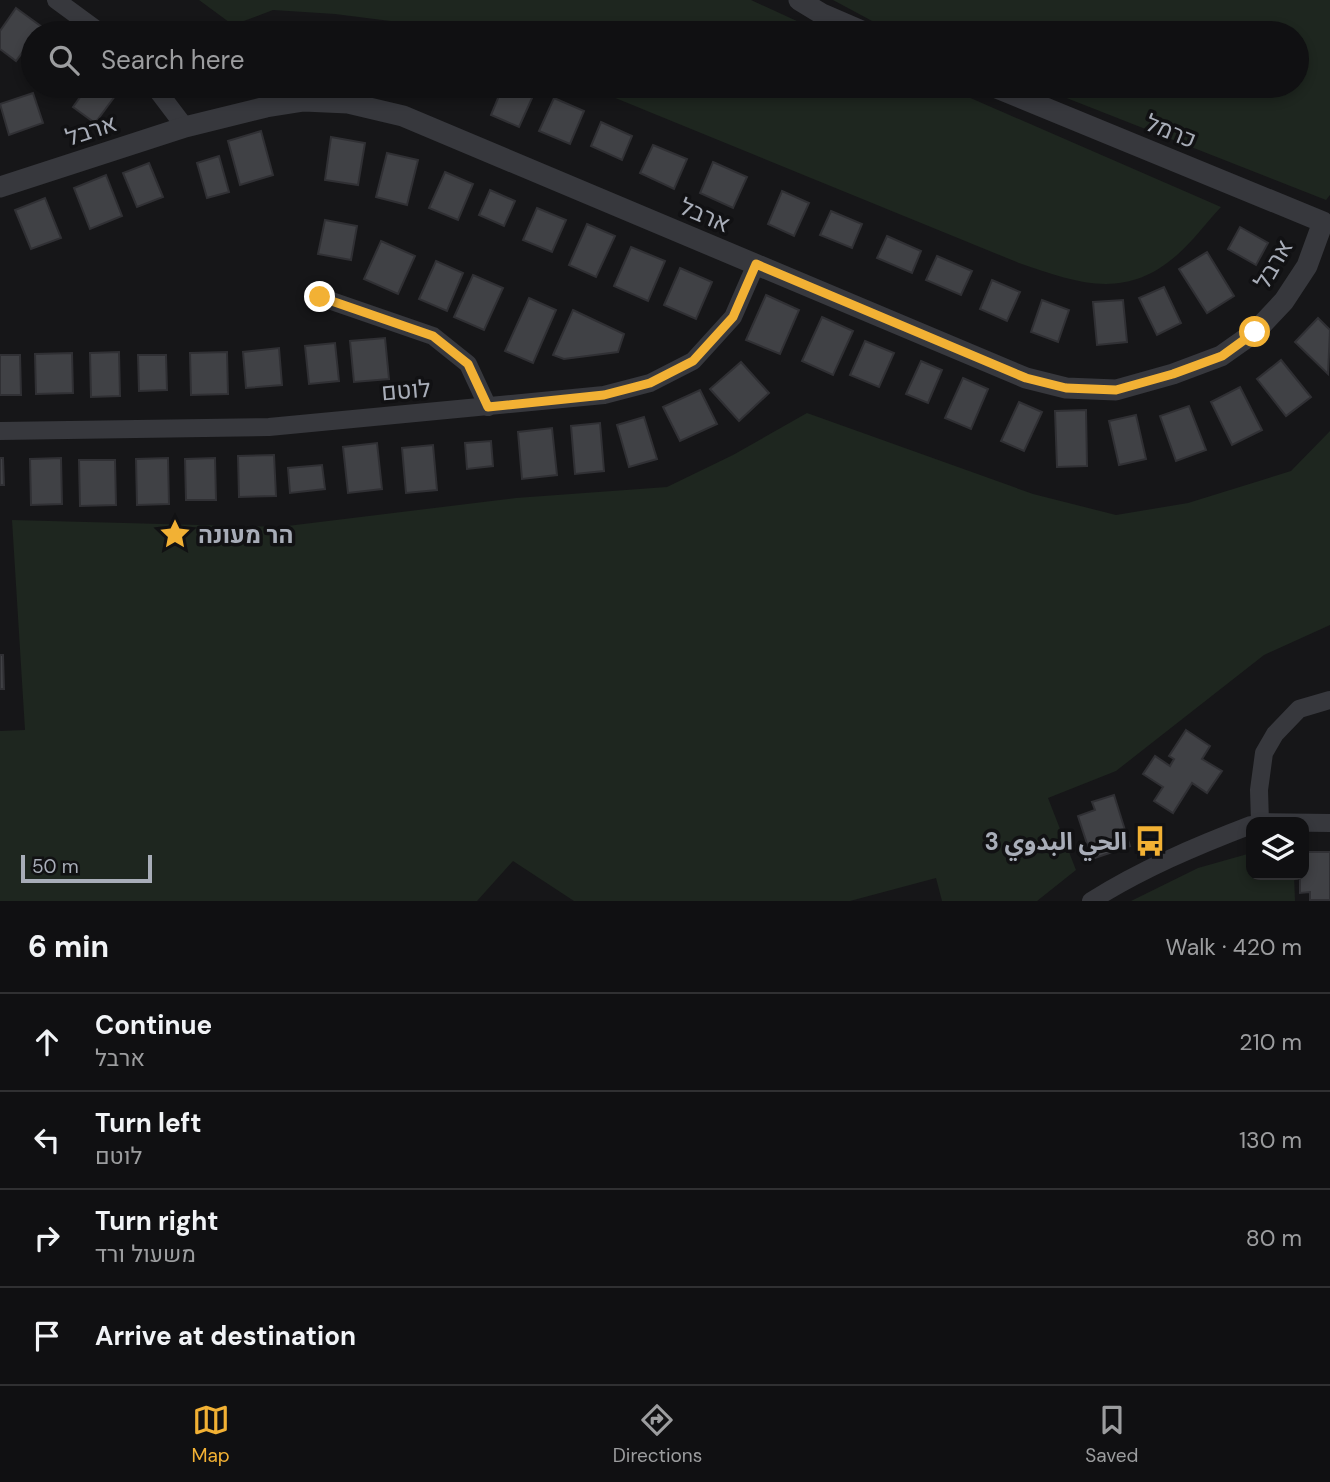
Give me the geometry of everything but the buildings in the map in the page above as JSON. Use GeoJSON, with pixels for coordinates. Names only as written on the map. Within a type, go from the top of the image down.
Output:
{"type":"FeatureCollection","features":[{"type":"Feature","properties":{"kind":"street"},"geometry":{"type":"LineString","coordinates":[[56,0],[85,21]]}},
{"type":"Feature","properties":{"kind":"street"},"geometry":{"type":"LineString","coordinates":[[799,0],[838,21]]}},
{"type":"Feature","properties":{"kind":"street"},"geometry":{"type":"LineString","coordinates":[[162,98],[185,127]]}},
{"type":"Feature","properties":{"kind":"street","name":"כרמל"},"geometry":{"type":"LineString","coordinates":[[1021,98],[1326,224]]}},
{"type":"Feature","properties":{"kind":"street","name":"ארבל"},"geometry":{"type":"LineString","coordinates":[[0,187],[185,127],[266,107],[304,101],[348,103],[403,116],[1026,378],[1066,388],[1116,390],[1173,374],[1222,356],[1255,332],[1284,301],[1307,266],[1326,224]]}},
{"type":"Feature","properties":{"kind":"street","name":"לוטם"},"geometry":{"type":"LineString","coordinates":[[0,431],[269,427],[604,395],[650,383],[693,361],[733,317],[756,264]]}},
{"type":"Feature","properties":{"kind":"street"},"geometry":{"type":"LineString","coordinates":[[320,297],[433,336],[468,364],[488,407]]}},
{"type":"Feature","properties":{"kind":"street"},"geometry":{"type":"LineString","coordinates":[[1260,817],[1259,790],[1264,753],[1275,734],[1299,709],[1330,700]]}},
{"type":"Feature","properties":{"kind":"street"},"geometry":{"type":"LineString","coordinates":[[1309,822],[1330,822]]}},
{"type":"Feature","properties":{"kind":"street"},"geometry":{"type":"LineString","coordinates":[[1091,901],[1120,883],[1195,846],[1246,827]]}},
{"type":"Feature","properties":{"kind":"shaded area"},"geometry":{"type":"Polygon","coordinates":[[[199,0],[751,0],[797,21],[390,21],[273,10],[244,21],[228,21],[199,0]]]}},
{"type":"Feature","properties":{"kind":"shaded area"},"geometry":{"type":"Polygon","coordinates":[[[833,0],[1330,0],[1330,195],[1326,200],[1067,98],[1309,98],[1309,21],[872,21],[833,0]]]}},
{"type":"Feature","properties":{"kind":"shaded area"},"geometry":{"type":"Polygon","coordinates":[[[615,98],[971,98],[1221,207],[1183,250],[1158,269],[1139,278],[1100,284],[1061,277],[1019,263],[615,98]]]}},
{"type":"Feature","properties":{"kind":"shaded area"},"geometry":{"type":"Polygon","coordinates":[[[807,413],[1033,494],[1116,515],[1188,503],[1291,471],[1330,431],[1330,625],[1264,655],[1116,771],[1048,798],[1076,870],[1037,901],[942,901],[936,878],[850,901],[574,901],[513,861],[477,901],[0,901],[0,731],[25,730],[12,520],[279,527],[516,498],[667,487],[733,455],[807,413]]]}},
{"type":"Feature","properties":{"kind":"shaded area"},"geometry":{"type":"Polygon","coordinates":[[[1246,854],[1246,880],[1294,880],[1295,901],[1131,901],[1198,868],[1246,854]]]}},
{"type":"Feature","properties":{"kind":"place","name":"הר מעונה"},"geometry":{"type":"Point","coordinates":[175,534]}},
{"type":"Feature","properties":{"kind":"place","name":"الحي البدوي 3"},"geometry":{"type":"Point","coordinates":[1150,841]}},
{"type":"Feature","properties":{"kind":"route"},"geometry":{"type":"LineString","coordinates":[[320,297],[433,336],[468,364],[488,407],[604,395],[650,383],[693,361],[733,317],[756,264],[1026,378],[1066,388],[1116,390],[1173,374],[1222,356],[1255,332]]}}]}
